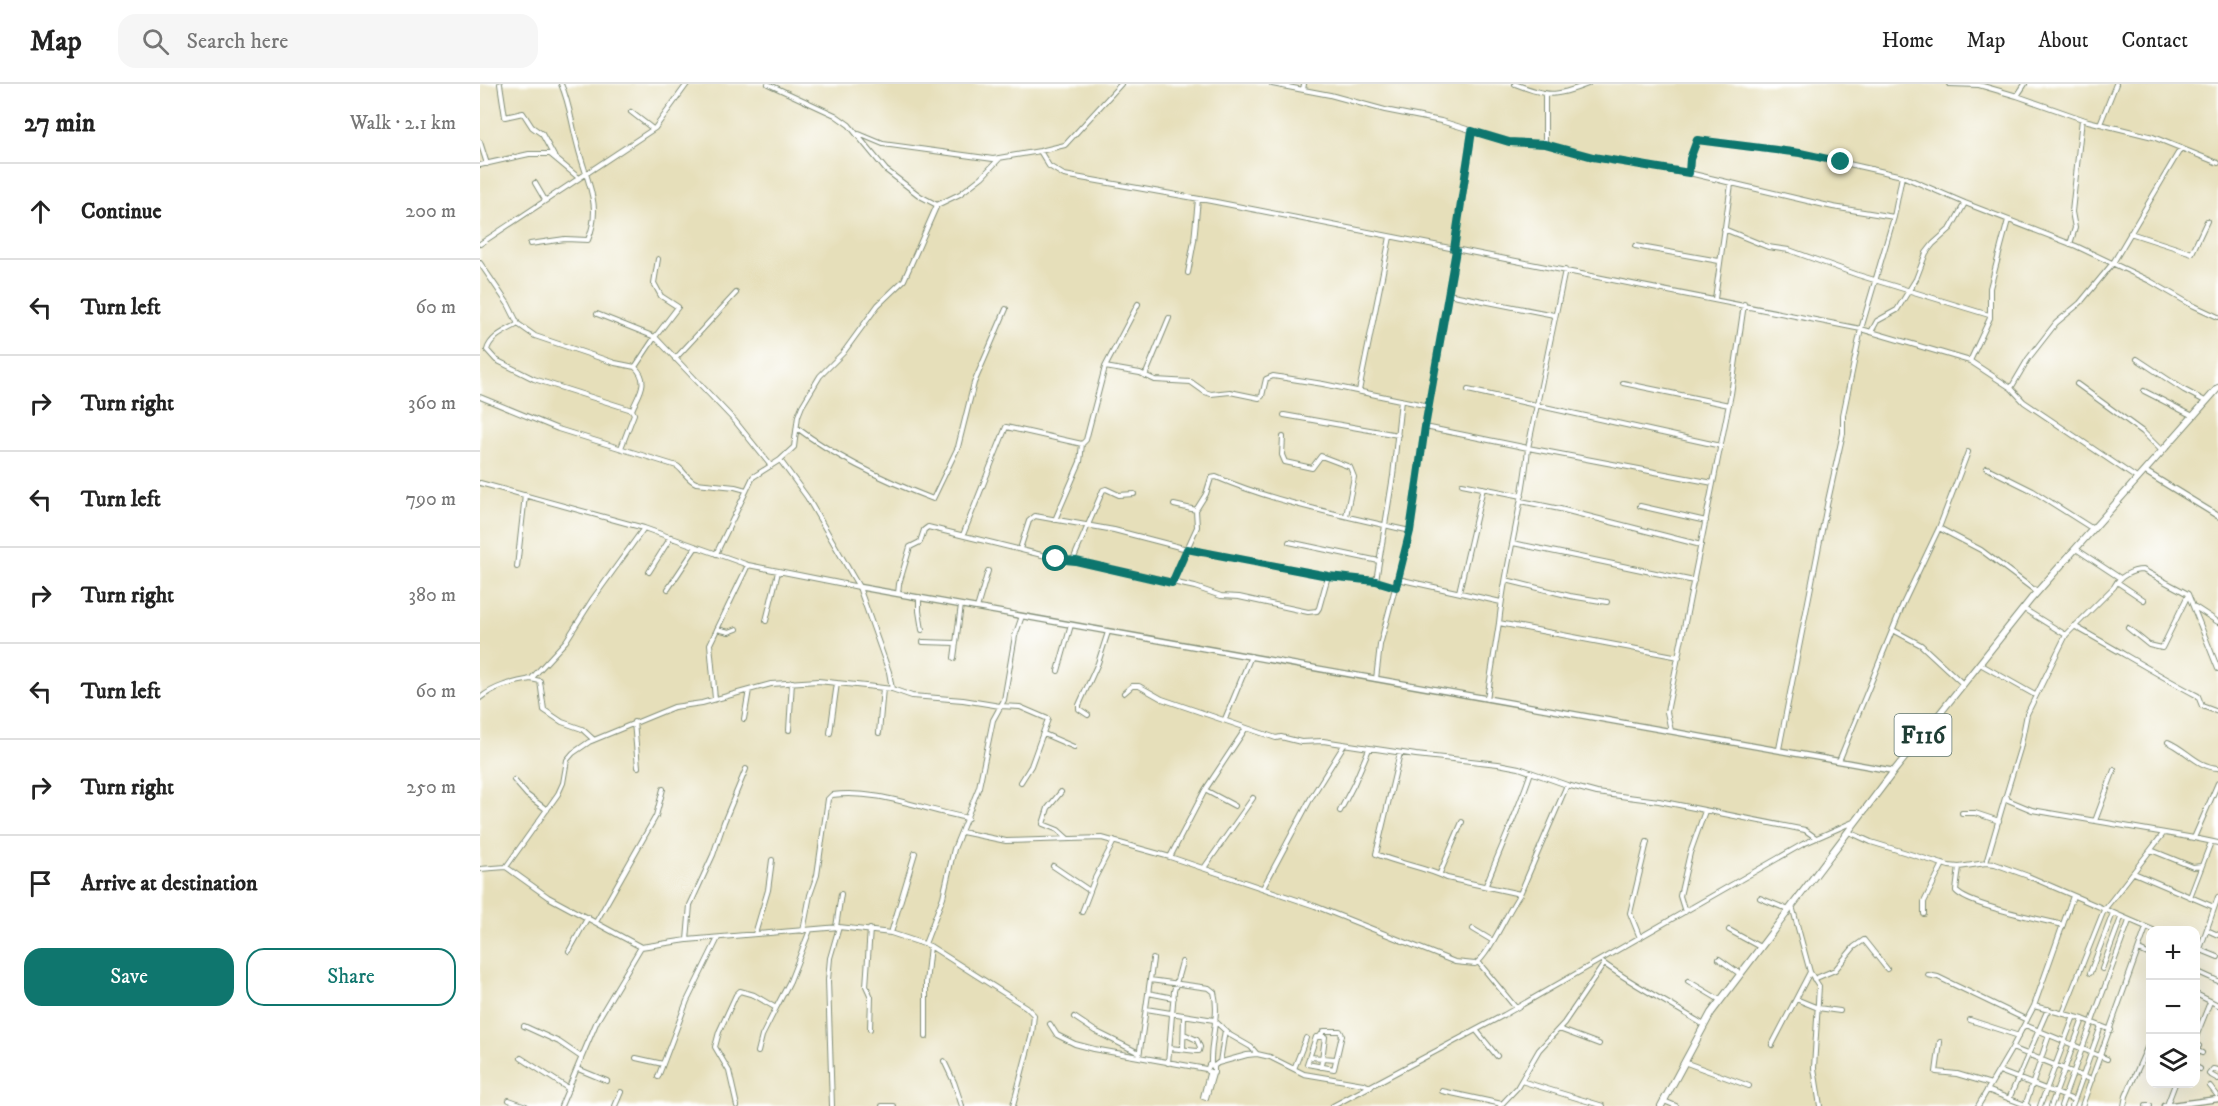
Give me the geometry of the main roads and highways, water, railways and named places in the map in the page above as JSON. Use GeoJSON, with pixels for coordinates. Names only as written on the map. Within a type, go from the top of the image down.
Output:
{"type":"FeatureCollection","features":[{"type":"Feature","properties":{"kind":"main road","name":"F116"},"geometry":{"type":"LineString","coordinates":[[1662,1104],[1683,1062],[1721,1000],[1894,771],[2037,592],[2146,472],[2218,388]]}}]}
